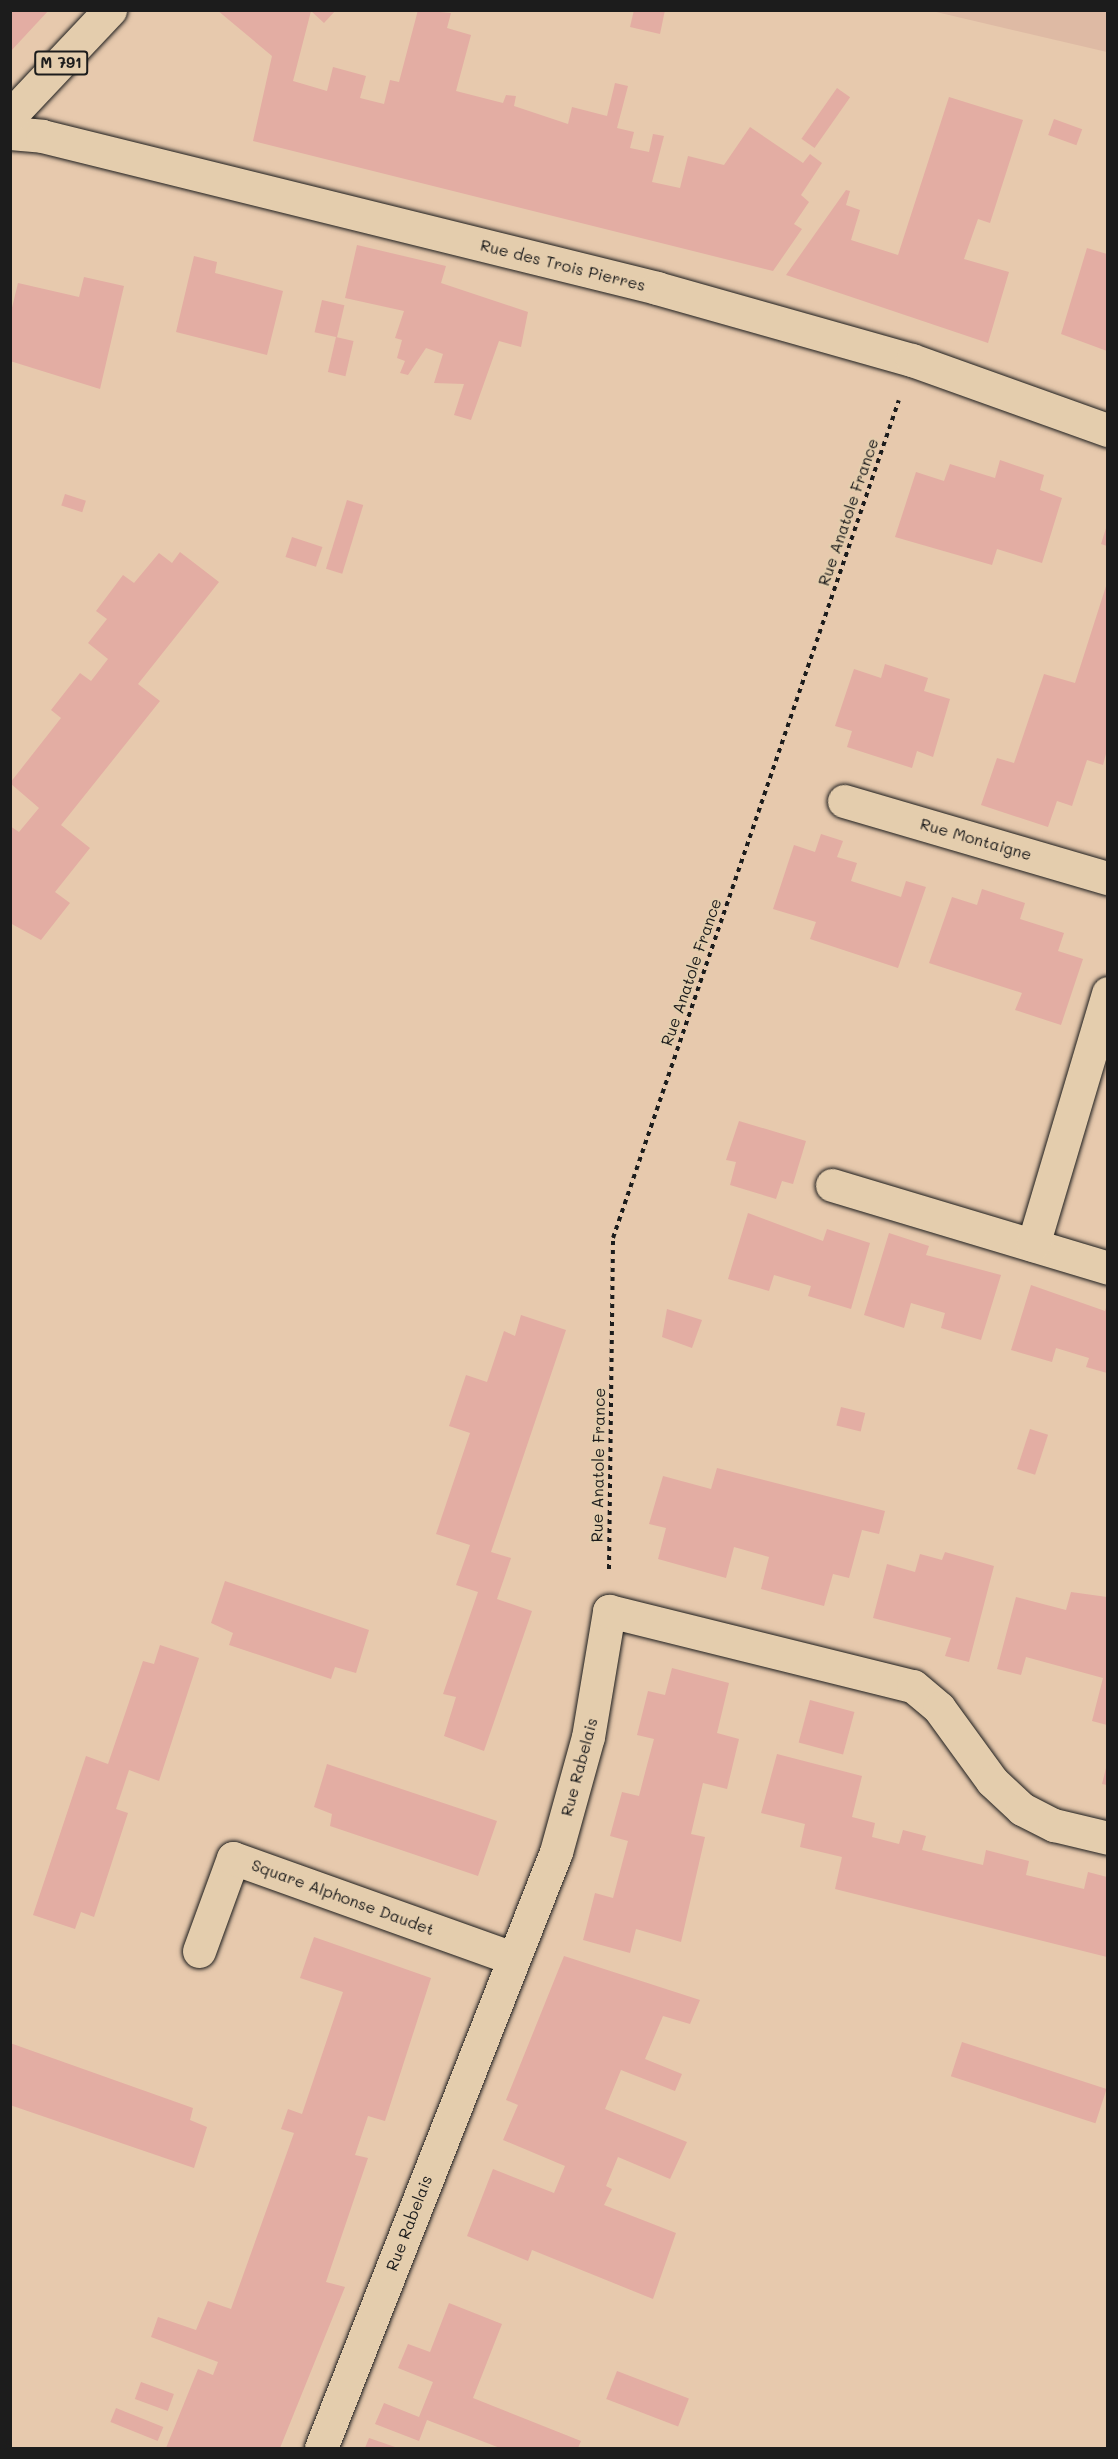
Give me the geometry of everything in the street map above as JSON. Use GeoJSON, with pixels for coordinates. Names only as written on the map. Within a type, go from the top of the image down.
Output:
{"type":"FeatureCollection","features":[{"type":"Feature","properties":{"kind":"street","name":"M 791"},"geometry":{"type":"LineString","coordinates":[[10,116],[110,10]]}},
{"type":"Feature","properties":{"kind":"street","name":"Rue des Trois Pierres"},"geometry":{"type":"LineString","coordinates":[[10,133],[42,136],[657,288],[912,360],[1107,430]]}},
{"type":"Feature","properties":{"kind":"street","name":"Rue Montaigne"},"geometry":{"type":"LineString","coordinates":[[844,801],[1107,878]]}},
{"type":"Feature","properties":{"kind":"street"},"geometry":{"type":"LineString","coordinates":[[1033,1245],[1107,993]]}},
{"type":"Feature","properties":{"kind":"street"},"geometry":{"type":"LineString","coordinates":[[832,1185],[1107,1268]]}},
{"type":"Feature","properties":{"kind":"street"},"geometry":{"type":"LineString","coordinates":[[609,1611],[914,1686],[939,1708],[992,1781],[1022,1809],[1054,1825],[1107,1838]]}},
{"type":"Feature","properties":{"kind":"street","name":"Rue Rabelais"},"geometry":{"type":"LineString","coordinates":[[321,2448],[555,1852],[588,1737],[609,1611]]}},
{"type":"Feature","properties":{"kind":"street","name":"Square Alphonse Daudet"},"geometry":{"type":"LineString","coordinates":[[198,1951],[232,1858],[513,1958]]}},
{"type":"Feature","properties":{"kind":"path","name":"Rue Anatole France"},"geometry":{"type":"LineString","coordinates":[[609,1611],[613,1238],[912,360]]}},
{"type":"Feature","properties":{"kind":"shaded area"},"geometry":{"type":"Polygon","coordinates":[[[932,11],[1107,11],[1107,52],[932,11]]]}},
{"type":"Feature","properties":{"kind":"building"},"geometry":{"type":"Polygon","coordinates":[[[10,10],[49,10],[10,52],[10,10]]]}},
{"type":"Feature","properties":{"kind":"building"},"geometry":{"type":"Polygon","coordinates":[[[217,10],[336,10],[324,23],[311,11],[293,81],[327,91],[333,67],[366,76],[360,98],[384,104],[390,80],[399,82],[418,10],[451,13],[447,28],[471,35],[456,91],[503,103],[506,95],[516,96],[514,106],[568,124],[572,107],[607,116],[615,83],[628,86],[617,128],[634,132],[630,148],[649,152],[653,134],[664,136],[652,182],[680,188],[688,156],[724,165],[750,127],[803,163],[810,154],[822,163],[801,195],[809,202],[794,224],[802,229],[773,271],[253,141],[272,56],[217,10]]]}},
{"type":"Feature","properties":{"kind":"building"},"geometry":{"type":"Polygon","coordinates":[[[634,10],[665,10],[660,34],[630,27],[634,10]]]}},
{"type":"Feature","properties":{"kind":"building"},"geometry":{"type":"Polygon","coordinates":[[[837,88],[850,97],[815,148],[801,139],[837,88]]]}},
{"type":"Feature","properties":{"kind":"building"},"geometry":{"type":"Polygon","coordinates":[[[949,97],[1023,120],[990,223],[978,219],[964,259],[1009,272],[988,343],[786,275],[846,190],[850,191],[846,205],[860,210],[851,240],[898,255],[949,97]]]}},
{"type":"Feature","properties":{"kind":"building"},"geometry":{"type":"Polygon","coordinates":[[[1054,119],[1082,129],[1076,145],[1048,135],[1054,119]]]}},
{"type":"Feature","properties":{"kind":"building"},"geometry":{"type":"Polygon","coordinates":[[[357,245],[446,266],[441,283],[528,312],[521,347],[499,341],[471,420],[454,415],[464,384],[434,383],[443,354],[426,348],[408,375],[400,373],[405,361],[397,358],[402,340],[395,338],[404,311],[345,298],[357,245]]]}},
{"type":"Feature","properties":{"kind":"building"},"geometry":{"type":"Polygon","coordinates":[[[1087,248],[1107,254],[1107,351],[1061,334],[1087,248]]]}},
{"type":"Feature","properties":{"kind":"building"},"geometry":{"type":"Polygon","coordinates":[[[194,256],[217,262],[215,273],[283,291],[267,355],[176,332],[194,256]]]}},
{"type":"Feature","properties":{"kind":"building"},"geometry":{"type":"Polygon","coordinates":[[[84,277],[124,286],[100,389],[10,361],[10,316],[18,283],[79,297],[84,277]]]}},
{"type":"Feature","properties":{"kind":"building"},"geometry":{"type":"Polygon","coordinates":[[[322,300],[344,305],[337,337],[315,332],[322,300]]]}},
{"type":"Feature","properties":{"kind":"building"},"geometry":{"type":"Polygon","coordinates":[[[336,337],[354,341],[345,376],[328,372],[336,337]]]}},
{"type":"Feature","properties":{"kind":"building"},"geometry":{"type":"Polygon","coordinates":[[[1000,460],[1044,475],[1040,490],[1062,498],[1042,563],[997,549],[992,565],[895,537],[916,472],[944,481],[950,464],[995,478],[1000,460]]]}},
{"type":"Feature","properties":{"kind":"building"},"geometry":{"type":"Polygon","coordinates":[[[65,494],[86,501],[82,512],[61,505],[65,494]]]}},
{"type":"Feature","properties":{"kind":"building"},"geometry":{"type":"Polygon","coordinates":[[[347,500],[363,505],[342,574],[326,569],[347,500]]]}},
{"type":"Feature","properties":{"kind":"building"},"geometry":{"type":"Polygon","coordinates":[[[1107,525],[1107,546],[1101,544],[1107,525]]]}},
{"type":"Feature","properties":{"kind":"building"},"geometry":{"type":"Polygon","coordinates":[[[292,537],[322,547],[316,567],[286,557],[292,537]]]}},
{"type":"Feature","properties":{"kind":"building"},"geometry":{"type":"Polygon","coordinates":[[[180,552],[219,582],[138,684],[160,701],[61,825],[90,848],[55,892],[70,903],[41,940],[10,923],[10,826],[19,832],[39,808],[10,783],[61,718],[51,710],[80,673],[91,681],[108,659],[88,643],[107,619],[96,611],[123,575],[134,583],[159,553],[172,563],[180,552]]]}},
{"type":"Feature","properties":{"kind":"building"},"geometry":{"type":"Polygon","coordinates":[[[1107,583],[1107,750],[1103,765],[1087,760],[1072,806],[1057,801],[1048,827],[981,805],[997,758],[1014,763],[1044,674],[1075,683],[1107,583]]]}},
{"type":"Feature","properties":{"kind":"building"},"geometry":{"type":"Polygon","coordinates":[[[885,664],[928,678],[924,691],[950,699],[933,757],[917,751],[912,768],[847,747],[852,731],[835,726],[854,669],[881,678],[885,664]]]}},
{"type":"Feature","properties":{"kind":"building"},"geometry":{"type":"Polygon","coordinates":[[[821,834],[843,841],[837,857],[857,863],[851,881],[901,897],[906,881],[926,887],[898,968],[810,939],[816,922],[773,909],[794,845],[815,852],[821,834]]]}},
{"type":"Feature","properties":{"kind":"building"},"geometry":{"type":"Polygon","coordinates":[[[982,889],[1025,903],[1020,919],[1064,933],[1058,951],[1083,959],[1061,1025],[1015,1010],[1022,993],[929,963],[952,897],[977,905],[982,889]]]}},
{"type":"Feature","properties":{"kind":"building"},"geometry":{"type":"Polygon","coordinates":[[[739,1121],[806,1141],[793,1184],[782,1181],[776,1199],[730,1185],[736,1162],[726,1160],[739,1121]]]}},
{"type":"Feature","properties":{"kind":"building"},"geometry":{"type":"Polygon","coordinates":[[[748,1213],[823,1241],[827,1229],[870,1243],[851,1309],[808,1296],[811,1286],[774,1275],[769,1291],[728,1279],[748,1213]]]}},
{"type":"Feature","properties":{"kind":"building"},"geometry":{"type":"Polygon","coordinates":[[[889,1233],[929,1246],[926,1255],[1001,1275],[981,1340],[941,1328],[945,1313],[911,1303],[904,1328],[864,1315],[889,1233]]]}},
{"type":"Feature","properties":{"kind":"building"},"geometry":{"type":"Polygon","coordinates":[[[1031,1285],[1105,1311],[1107,1305],[1107,1373],[1086,1367],[1089,1358],[1056,1348],[1052,1362],[1011,1350],[1031,1285]]]}},
{"type":"Feature","properties":{"kind":"building"},"geometry":{"type":"Polygon","coordinates":[[[667,1309],[702,1320],[692,1348],[662,1337],[667,1309]]]}},
{"type":"Feature","properties":{"kind":"building"},"geometry":{"type":"Polygon","coordinates":[[[521,1315],[566,1330],[491,1552],[511,1558],[497,1599],[532,1611],[484,1751],[444,1736],[456,1697],[443,1694],[478,1592],[456,1585],[470,1545],[436,1534],[470,1433],[449,1426],[466,1375],[487,1382],[504,1331],[515,1336],[521,1315]]]}},
{"type":"Feature","properties":{"kind":"building"},"geometry":{"type":"Polygon","coordinates":[[[841,1407],[865,1413],[861,1431],[836,1425],[841,1407]]]}},
{"type":"Feature","properties":{"kind":"building"},"geometry":{"type":"Polygon","coordinates":[[[1030,1429],[1048,1435],[1035,1475],[1017,1469],[1030,1429]]]}},
{"type":"Feature","properties":{"kind":"building"},"geometry":{"type":"Polygon","coordinates":[[[717,1468],[885,1511],[879,1534],[862,1530],[849,1578],[833,1574],[824,1606],[761,1589],[769,1557],[734,1547],[726,1578],[658,1559],[666,1528],[649,1524],[663,1476],[711,1489],[717,1468]]]}},
{"type":"Feature","properties":{"kind":"building"},"geometry":{"type":"Polygon","coordinates":[[[945,1552],[994,1566],[969,1662],[945,1656],[951,1638],[873,1618],[887,1564],[915,1572],[920,1554],[942,1560],[945,1552]]]}},
{"type":"Feature","properties":{"kind":"building"},"geometry":{"type":"Polygon","coordinates":[[[225,1581],[369,1630],[356,1673],[335,1667],[331,1679],[229,1645],[233,1633],[211,1623],[225,1581]]]}},
{"type":"Feature","properties":{"kind":"building"},"geometry":{"type":"Polygon","coordinates":[[[1071,1592],[1107,1597],[1107,1725],[1092,1721],[1103,1678],[1026,1657],[1021,1675],[997,1669],[1016,1597],[1066,1610],[1071,1592]]]}},
{"type":"Feature","properties":{"kind":"building"},"geometry":{"type":"Polygon","coordinates":[[[160,1645],[199,1658],[159,1781],[129,1770],[116,1809],[128,1813],[94,1917],[81,1912],[75,1929],[33,1915],[86,1756],[108,1764],[143,1661],[154,1664],[160,1645]]]}},
{"type":"Feature","properties":{"kind":"building"},"geometry":{"type":"Polygon","coordinates":[[[672,1668],[729,1683],[717,1733],[739,1739],[727,1789],[703,1783],[691,1834],[705,1837],[681,1942],[636,1929],[630,1953],[583,1940],[595,1893],[613,1898],[628,1841],[610,1836],[622,1792],[639,1796],[654,1739],[637,1735],[648,1691],[665,1695],[672,1668]]]}},
{"type":"Feature","properties":{"kind":"building"},"geometry":{"type":"Polygon","coordinates":[[[810,1700],[854,1712],[843,1754],[799,1743],[810,1700]]]}},
{"type":"Feature","properties":{"kind":"building"},"geometry":{"type":"Polygon","coordinates":[[[777,1754],[862,1776],[852,1817],[875,1823],[872,1837],[899,1844],[903,1830],[926,1836],[922,1850],[983,1865],[986,1850],[1029,1861],[1026,1875],[1084,1889],[1088,1872],[1107,1877],[1107,1957],[835,1889],[842,1857],[800,1847],[805,1824],[761,1813],[777,1754]]]}},
{"type":"Feature","properties":{"kind":"building"},"geometry":{"type":"Polygon","coordinates":[[[327,1764],[497,1821],[478,1876],[330,1826],[332,1814],[314,1807],[327,1764]]]}},
{"type":"Feature","properties":{"kind":"building"},"geometry":{"type":"Polygon","coordinates":[[[1107,1764],[1107,1785],[1102,1784],[1107,1764]]]}},
{"type":"Feature","properties":{"kind":"building"},"geometry":{"type":"Polygon","coordinates":[[[314,1937],[431,1978],[385,2121],[368,2116],[355,2155],[368,2158],[326,2282],[345,2287],[280,2448],[166,2448],[198,2369],[213,2375],[218,2362],[151,2337],[158,2317],[196,2330],[208,2301],[231,2309],[294,2133],[281,2129],[288,2109],[302,2114],[343,1992],[300,1978],[314,1937]]]}},
{"type":"Feature","properties":{"kind":"building"},"geometry":{"type":"Polygon","coordinates":[[[564,1956],[700,2000],[690,2024],[663,2016],[645,2059],[682,2074],[675,2091],[621,2070],[605,2109],[687,2142],[670,2179],[618,2157],[606,2186],[612,2189],[604,2205],[676,2233],[653,2299],[532,2250],[528,2261],[467,2236],[493,2169],[554,2193],[565,2166],[503,2140],[518,2105],[506,2100],[564,1956]]]}},
{"type":"Feature","properties":{"kind":"building"},"geometry":{"type":"Polygon","coordinates":[[[962,2042],[1107,2089],[1095,2123],[951,2076],[962,2042]]]}},
{"type":"Feature","properties":{"kind":"building"},"geometry":{"type":"Polygon","coordinates":[[[10,2043],[193,2108],[190,2120],[207,2127],[194,2168],[10,2105],[10,2043]]]}},
{"type":"Feature","properties":{"kind":"building"},"geometry":{"type":"Polygon","coordinates":[[[449,2303],[502,2324],[473,2398],[581,2441],[578,2448],[500,2448],[427,2420],[419,2441],[375,2424],[384,2403],[419,2417],[433,2382],[398,2368],[408,2344],[430,2352],[449,2303]]]}},
{"type":"Feature","properties":{"kind":"building"},"geometry":{"type":"Polygon","coordinates":[[[617,2371],[689,2399],[678,2427],[606,2399],[617,2371]]]}},
{"type":"Feature","properties":{"kind":"building"},"geometry":{"type":"Polygon","coordinates":[[[141,2382],[174,2394],[168,2411],[135,2399],[141,2382]]]}},
{"type":"Feature","properties":{"kind":"building"},"geometry":{"type":"Polygon","coordinates":[[[116,2408],[163,2427],[158,2441],[110,2422],[116,2408]]]}},
{"type":"Feature","properties":{"kind":"building"},"geometry":{"type":"Polygon","coordinates":[[[369,2438],[398,2448],[365,2448],[369,2438]]]}}]}
